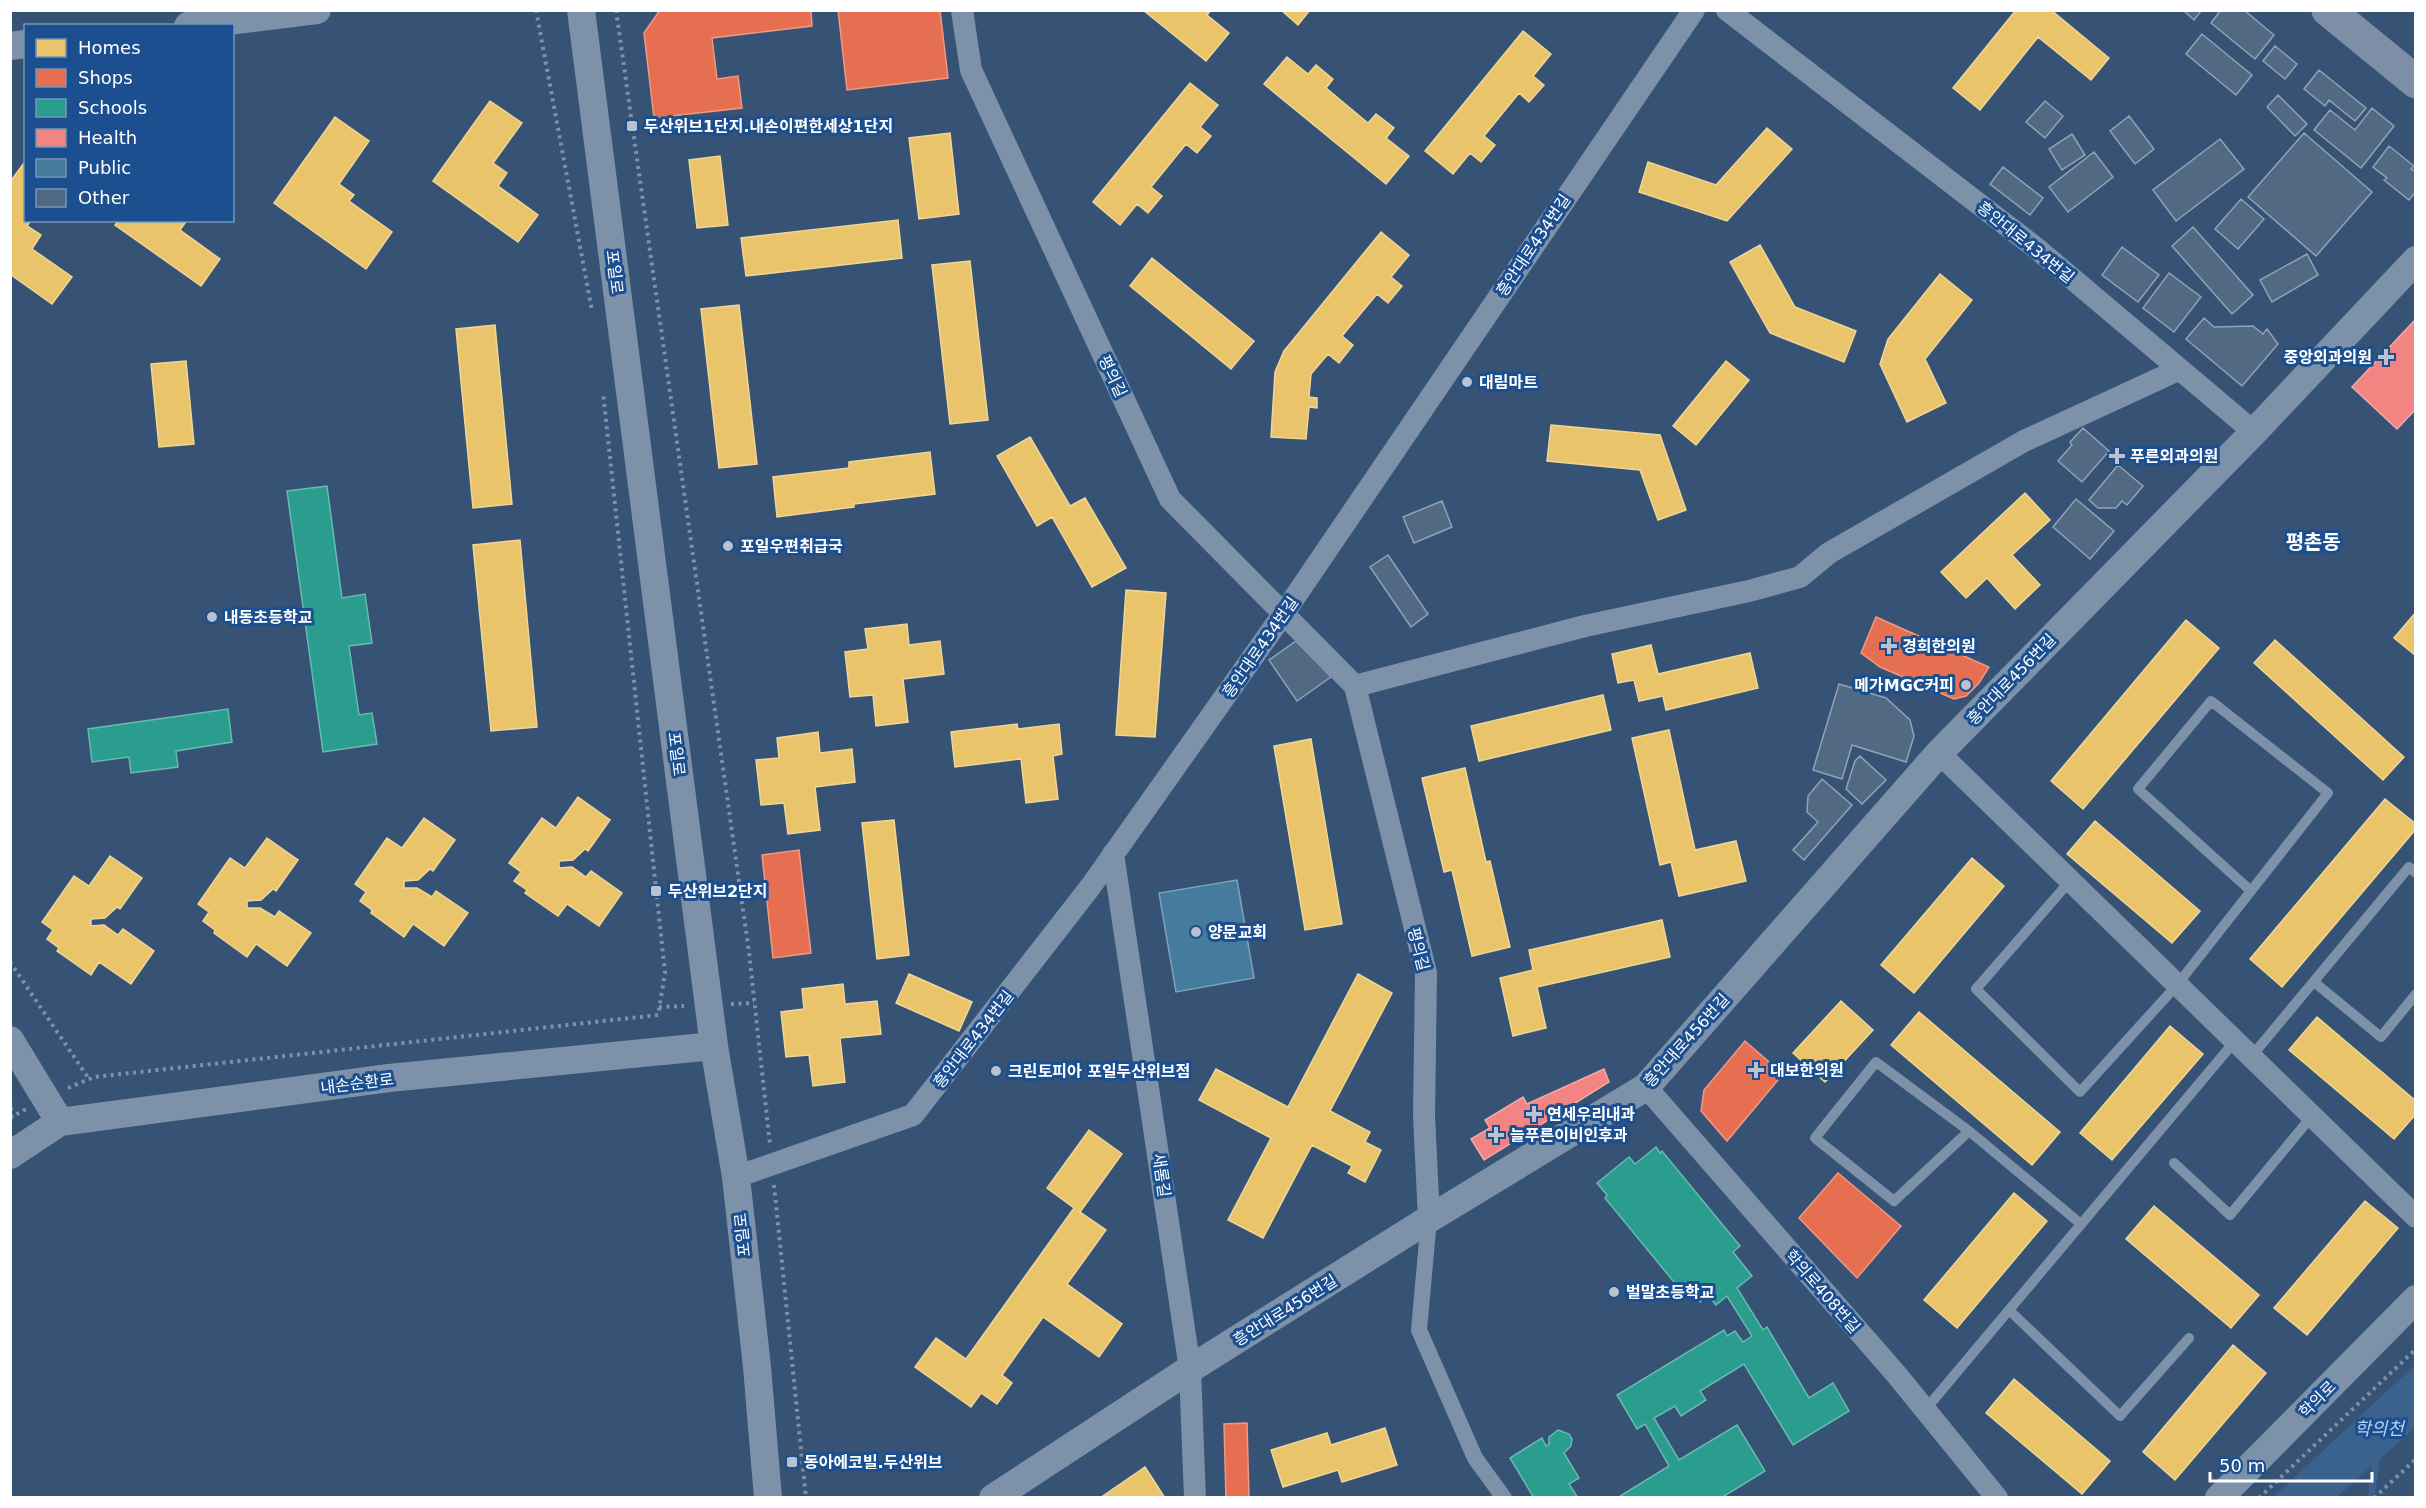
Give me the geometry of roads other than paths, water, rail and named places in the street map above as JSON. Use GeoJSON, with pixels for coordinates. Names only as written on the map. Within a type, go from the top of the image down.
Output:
{"type":"FeatureCollection","features":[{"type":"Feature","properties":{"kind":"main road"},"geometry":{"type":"LineString","coordinates":[[2328,10],[2415,82]]}},
{"type":"Feature","properties":{"kind":"street"},"geometry":{"type":"LineString","coordinates":[[204,24],[317,10]]}},
{"type":"Feature","properties":{"kind":"street","name":"포일로"},"geometry":{"type":"LineString","coordinates":[[581,10],[714,1046],[736,1177],[757,1367],[768,1497]]}},
{"type":"Feature","properties":{"kind":"street","name":"평의길"},"geometry":{"type":"LineString","coordinates":[[962,10],[971,70],[1170,499],[1354,686],[1426,973],[1424,1116],[1429,1219]]}},
{"type":"Feature","properties":{"kind":"street","name":"흥안대로434번길"},"geometry":{"type":"LineString","coordinates":[[736,1177],[913,1115],[1113,854],[1284,614],[1694,10]]}},
{"type":"Feature","properties":{"kind":"street","name":"흥안대로434번길"},"geometry":{"type":"LineString","coordinates":[[1727,10],[2036,248],[2178,370]]}},
{"type":"Feature","properties":{"kind":"street","name":"흥안대로456번길"},"geometry":{"type":"LineString","coordinates":[[993,1497],[1190,1369],[1429,1219],[1646,1087],[1939,753],[2254,432],[2415,260]]}},
{"type":"Feature","properties":{"kind":"street"},"geometry":{"type":"LineString","coordinates":[[1354,686],[1585,626],[1749,591],[1800,577],[1829,554],[2024,441],[2178,370],[2254,432]]}},
{"type":"Feature","properties":{"kind":"street"},"geometry":{"type":"LineString","coordinates":[[1939,753],[2415,1217]]}},
{"type":"Feature","properties":{"kind":"street","name":"새롬길"},"geometry":{"type":"LineString","coordinates":[[1113,854],[1190,1369],[1195,1497]]}},
{"type":"Feature","properties":{"kind":"street"},"geometry":{"type":"LineString","coordinates":[[10,1040],[60,1122]]}},
{"type":"Feature","properties":{"kind":"street","name":"내손순환로"},"geometry":{"type":"LineString","coordinates":[[10,1155],[60,1122],[389,1078],[714,1046]]}},
{"type":"Feature","properties":{"kind":"street","name":"학의로408번길"},"geometry":{"type":"LineString","coordinates":[[1646,1087],[1925,1410],[1997,1497]]}},
{"type":"Feature","properties":{"kind":"street"},"geometry":{"type":"LineString","coordinates":[[1429,1219],[1419,1330],[1475,1458],[1504,1497]]}},
{"type":"Feature","properties":{"kind":"street","name":"학의로"},"geometry":{"type":"LineString","coordinates":[[2219,1497],[2415,1299]]}},
{"type":"Feature","properties":{"kind":"lane"},"geometry":{"type":"LineString","coordinates":[[2070,880],[1976,989],[2080,1092],[2177,985],[2251,891],[2328,793],[2211,701],[2138,789],[2251,891]]}},
{"type":"Feature","properties":{"kind":"lane"},"geometry":{"type":"LineString","coordinates":[[2252,1057],[2409,867],[2415,873]]}},
{"type":"Feature","properties":{"kind":"lane"},"geometry":{"type":"LineString","coordinates":[[2314,982],[2381,1037],[2415,994]]}},
{"type":"Feature","properties":{"kind":"lane"},"geometry":{"type":"LineString","coordinates":[[1925,1410],[2235,1041]]}},
{"type":"Feature","properties":{"kind":"lane"},"geometry":{"type":"LineString","coordinates":[[1969,1131],[1894,1202],[1815,1138],[1876,1062],[1969,1131],[2081,1224]]}},
{"type":"Feature","properties":{"kind":"lane"},"geometry":{"type":"LineString","coordinates":[[2174,1163],[2230,1215],[2312,1116]]}},
{"type":"Feature","properties":{"kind":"lane"},"geometry":{"type":"LineString","coordinates":[[2009,1310],[2120,1416],[2189,1338]]}},
{"type":"Feature","properties":{"kind":"water","name":"학의천"},"geometry":{"type":"Polygon","coordinates":[[[2415,1365],[2415,1428],[2337,1497],[2273,1497],[2415,1365]]]}},
{"type":"Feature","properties":{"kind":"waterway"},"geometry":{"type":"LineString","coordinates":[[2371,1498],[2377,1456]]}},
{"type":"Feature","properties":{"kind":"place","name":"두산위브1단지.내손이편한세상1단지"},"geometry":{"type":"Point","coordinates":[632,126]}},
{"type":"Feature","properties":{"kind":"place","name":"중앙외과의원"},"geometry":{"type":"Point","coordinates":[2386,357]}},
{"type":"Feature","properties":{"kind":"place","name":"대림마트"},"geometry":{"type":"Point","coordinates":[1467,382]}},
{"type":"Feature","properties":{"kind":"place","name":"푸른외과의원"},"geometry":{"type":"Point","coordinates":[2117,456]}},
{"type":"Feature","properties":{"kind":"place","name":"포일우편취급국"},"geometry":{"type":"Point","coordinates":[728,546]}},
{"type":"Feature","properties":{"kind":"place","name":"내동초등학교"},"geometry":{"type":"Point","coordinates":[212,617]}},
{"type":"Feature","properties":{"kind":"place","name":"경희한의원"},"geometry":{"type":"Point","coordinates":[1889,646]}},
{"type":"Feature","properties":{"kind":"place","name":"메가MGC커피"},"geometry":{"type":"Point","coordinates":[1966,685]}},
{"type":"Feature","properties":{"kind":"place","name":"두산위브2단지"},"geometry":{"type":"Point","coordinates":[656,891]}},
{"type":"Feature","properties":{"kind":"place","name":"양문교회"},"geometry":{"type":"Point","coordinates":[1196,932]}},
{"type":"Feature","properties":{"kind":"place","name":"대보한의원"},"geometry":{"type":"Point","coordinates":[1756,1070]}},
{"type":"Feature","properties":{"kind":"place","name":"크린토피아 포일두산위브점"},"geometry":{"type":"Point","coordinates":[996,1071]}},
{"type":"Feature","properties":{"kind":"place","name":"연세우리내과"},"geometry":{"type":"Point","coordinates":[1534,1114]}},
{"type":"Feature","properties":{"kind":"place","name":"늘푸른이비인후과"},"geometry":{"type":"Point","coordinates":[1496,1135]}},
{"type":"Feature","properties":{"kind":"place","name":"벌말초등학교"},"geometry":{"type":"Point","coordinates":[1614,1292]}},
{"type":"Feature","properties":{"kind":"place","name":"동아에코빌.두산위브"},"geometry":{"type":"Point","coordinates":[792,1462]}},
{"type":"Feature","properties":{"kind":"district","name":"평촌동"},"geometry":{"type":"Point","coordinates":[2313,542]}}]}
